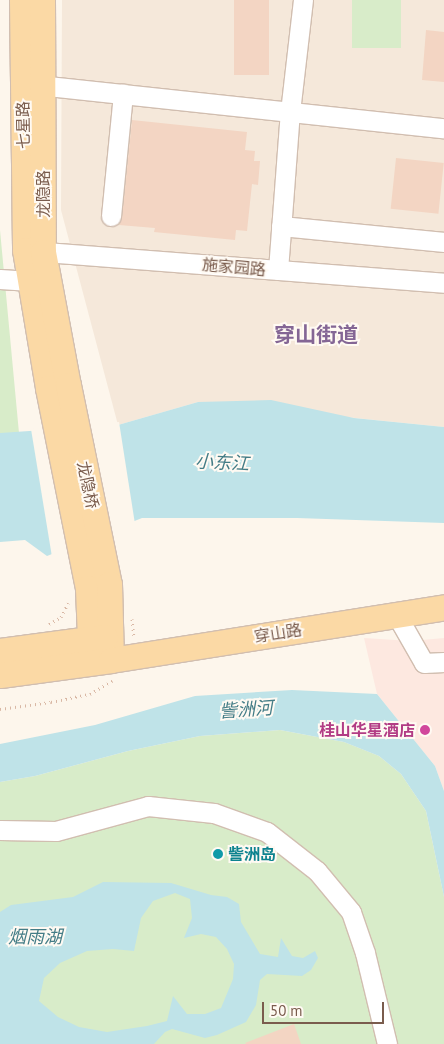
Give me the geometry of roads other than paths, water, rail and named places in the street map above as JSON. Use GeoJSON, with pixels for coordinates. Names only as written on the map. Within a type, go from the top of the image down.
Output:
{"type":"FeatureCollection","features":[{"type":"Feature","properties":{"kind":"main road","name":"七星路"},"geometry":{"type":"LineString","coordinates":[[22,0],[33,84]]}},
{"type":"Feature","properties":{"kind":"main road","name":"龙隐路"},"geometry":{"type":"LineString","coordinates":[[42,0],[33,84],[34,251],[30,281],[58,387]]}},
{"type":"Feature","properties":{"kind":"main road","name":"龙隐路"},"geometry":{"type":"LineString","coordinates":[[34,251],[58,387]]}},
{"type":"Feature","properties":{"kind":"main road","name":"龙隐桥"},"geometry":{"type":"LineString","coordinates":[[58,387],[88,589],[100,649]]}},
{"type":"Feature","properties":{"kind":"main road","name":"穿山路"},"geometry":{"type":"LineString","coordinates":[[0,651],[100,649],[444,607]]}},
{"type":"Feature","properties":{"kind":"main road","name":"穿山路"},"geometry":{"type":"LineString","coordinates":[[0,675],[100,649]]}},
{"type":"Feature","properties":{"kind":"street"},"geometry":{"type":"LineString","coordinates":[[278,270],[290,112],[303,0]]}},
{"type":"Feature","properties":{"kind":"street"},"geometry":{"type":"LineString","coordinates":[[33,84],[444,128]]}},
{"type":"Feature","properties":{"kind":"street"},"geometry":{"type":"LineString","coordinates":[[111,216],[123,94]]}},
{"type":"Feature","properties":{"kind":"street"},"geometry":{"type":"LineString","coordinates":[[281,226],[444,242]]}},
{"type":"Feature","properties":{"kind":"street","name":"施家园路"},"geometry":{"type":"LineString","coordinates":[[34,251],[444,283]]}},
{"type":"Feature","properties":{"kind":"street"},"geometry":{"type":"LineString","coordinates":[[0,279],[30,281]]}},
{"type":"Feature","properties":{"kind":"street"},"geometry":{"type":"LineString","coordinates":[[396,614],[424,663],[444,662]]}},
{"type":"Feature","properties":{"kind":"street"},"geometry":{"type":"LineString","coordinates":[[0,830],[56,831],[148,806],[214,813],[267,832],[316,871],[351,912],[362,946],[387,1044]]}},
{"type":"Feature","properties":{"kind":"water","name":"小东江"},"geometry":{"type":"Polygon","coordinates":[[[271,400],[354,418],[444,427],[444,523],[297,518],[142,518],[47,556],[25,540],[0,542],[0,433],[118,425],[198,402],[271,400]]]}},
{"type":"Feature","properties":{"kind":"water","name":"訾洲河"},"geometry":{"type":"Polygon","coordinates":[[[292,690],[377,694],[435,766],[444,791],[444,897],[426,811],[401,774],[379,756],[344,742],[280,730],[200,736],[128,751],[35,776],[0,782],[0,744],[95,725],[195,696],[292,690]]]}},
{"type":"Feature","properties":{"kind":"water","name":"烟雨湖"},"geometry":{"type":"Polygon","coordinates":[[[103,882],[171,883],[211,895],[227,897],[239,904],[241,922],[260,954],[278,957],[281,938],[292,956],[303,958],[315,951],[318,958],[311,970],[302,976],[267,974],[260,980],[256,1005],[246,1022],[217,1035],[205,1038],[172,1029],[165,1032],[154,1044],[0,1044],[0,912],[11,905],[73,897],[103,882]],[[175,893],[153,901],[141,918],[134,951],[113,949],[87,951],[60,963],[44,978],[39,1001],[58,1017],[79,1027],[107,1032],[167,1021],[173,996],[187,1014],[205,1014],[221,1008],[233,979],[234,964],[227,949],[216,937],[201,934],[184,938],[192,918],[190,899],[175,893]]]}},
{"type":"Feature","properties":{"kind":"place","name":"桂山华星酒店"},"geometry":{"type":"Point","coordinates":[425,730]}},
{"type":"Feature","properties":{"kind":"place","name":"訾洲岛"},"geometry":{"type":"Point","coordinates":[218,854]}},
{"type":"Feature","properties":{"kind":"district","name":"穿山街道"},"geometry":{"type":"Point","coordinates":[316,335]}}]}
